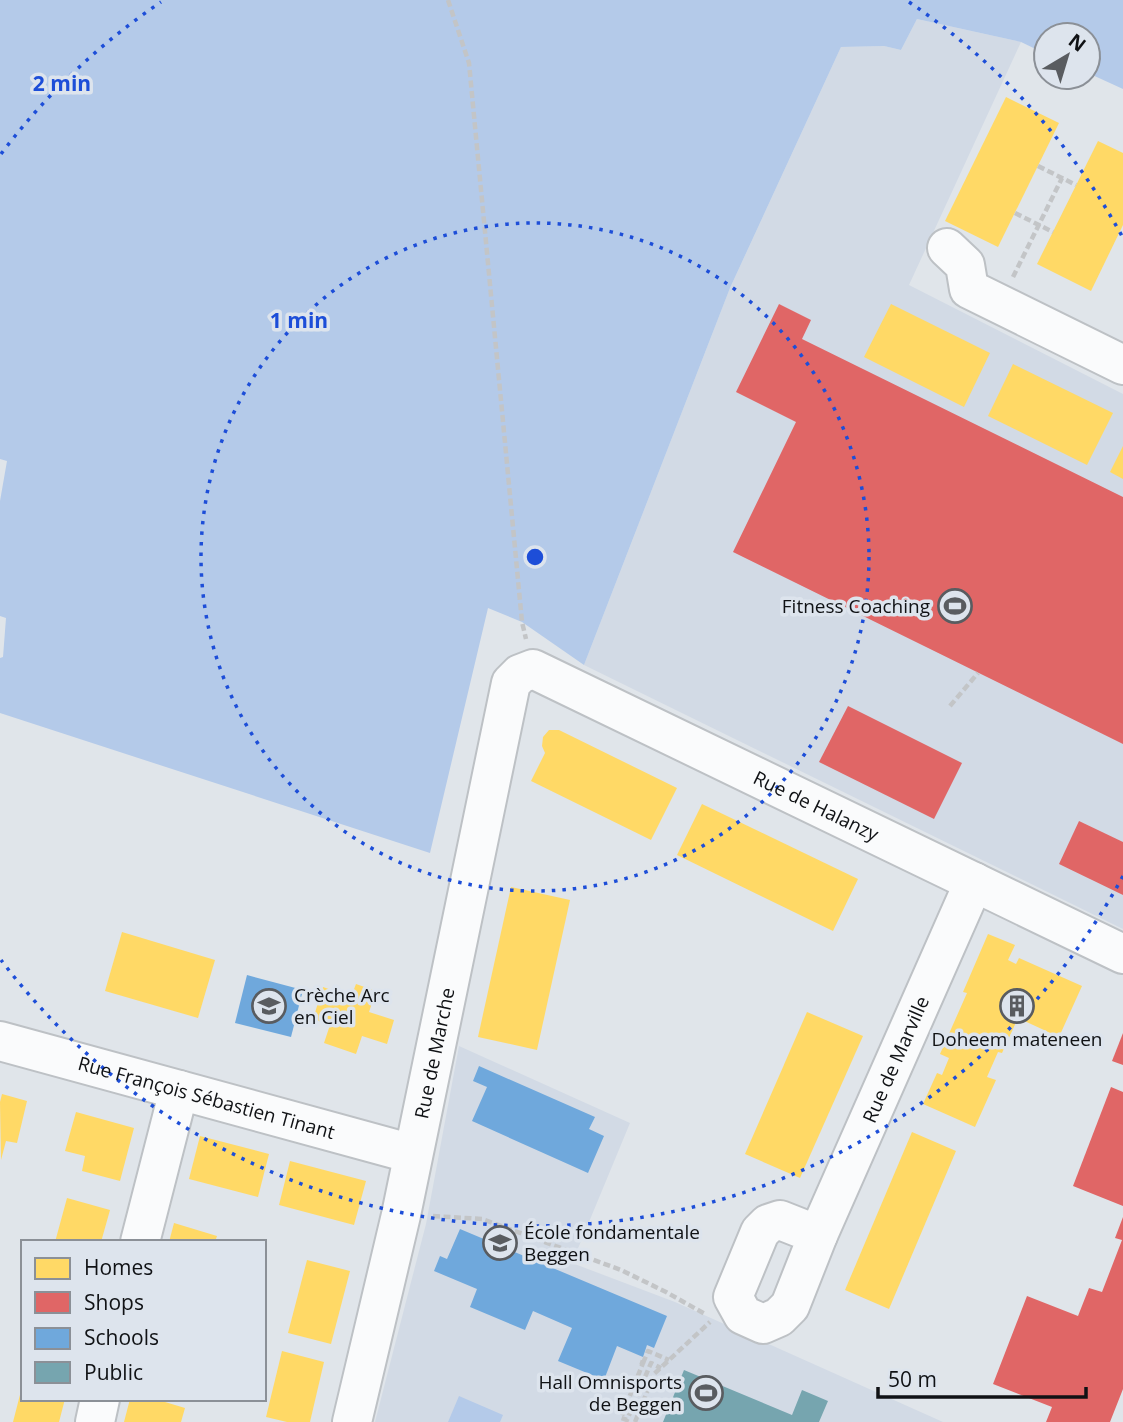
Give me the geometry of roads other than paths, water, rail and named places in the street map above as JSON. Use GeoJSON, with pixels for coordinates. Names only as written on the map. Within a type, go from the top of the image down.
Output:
{"type":"FeatureCollection","features":[{"type":"Feature","properties":{"kind":"street"},"geometry":{"type":"LineString","coordinates":[[947,248],[965,265],[969,289],[1123,365]]}},
{"type":"Feature","properties":{"kind":"street","name":"Rue de Halanzy"},"geometry":{"type":"LineString","coordinates":[[511,683],[520,674],[533,669],[1123,954]]}},
{"type":"Feature","properties":{"kind":"street","name":"Rue de Marche"},"geometry":{"type":"LineString","coordinates":[[352,1422],[401,1215],[511,683]]}},
{"type":"Feature","properties":{"kind":"street","name":"Rue de Marville"},"geometry":{"type":"LineString","coordinates":[[818,1235],[974,882]]}},
{"type":"Feature","properties":{"kind":"street","name":"Rue François Sébastien Tinant"},"geometry":{"type":"LineString","coordinates":[[0,1041],[413,1154]]}},
{"type":"Feature","properties":{"kind":"street"},"geometry":{"type":"LineString","coordinates":[[141,1240],[179,1090]]}},
{"type":"Feature","properties":{"kind":"street"},"geometry":{"type":"LineString","coordinates":[[94,1422],[99,1401]]}},
{"type":"Feature","properties":{"kind":"place","name":"Fitness Coaching"},"geometry":{"type":"Point","coordinates":[955,606]}},
{"type":"Feature","properties":{"kind":"place","name":"Crèche Arc en Ciel"},"geometry":{"type":"Point","coordinates":[269,1006]}},
{"type":"Feature","properties":{"kind":"place","name":"Doheem mateneen"},"geometry":{"type":"Point","coordinates":[1017,1006]}},
{"type":"Feature","properties":{"kind":"place","name":"École fondamentale Beggen"},"geometry":{"type":"Point","coordinates":[500,1243]}},
{"type":"Feature","properties":{"kind":"place","name":"Hall Omnisports de Beggen"},"geometry":{"type":"Point","coordinates":[706,1393]}}]}
